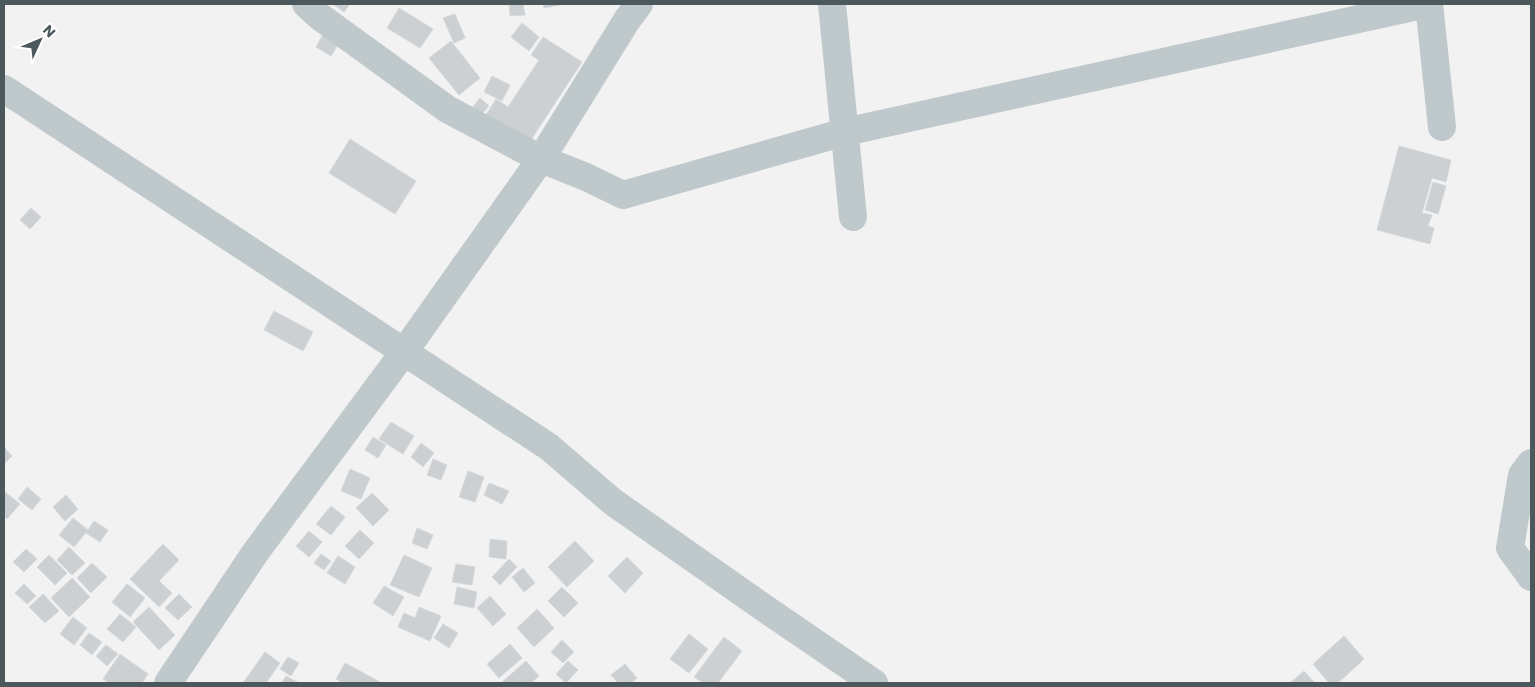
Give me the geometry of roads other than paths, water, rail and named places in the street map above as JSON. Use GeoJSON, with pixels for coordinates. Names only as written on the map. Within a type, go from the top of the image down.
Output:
{"type":"FeatureCollection","features":[{"type":"Feature","properties":{"kind":"street"},"geometry":{"type":"LineString","coordinates":[[306,4],[319,16],[448,110],[541,159],[623,194],[845,132],[1428,4],[1442,127]]}},
{"type":"Feature","properties":{"kind":"street"},"geometry":{"type":"LineString","coordinates":[[168,683],[255,553],[404,352],[541,159],[627,20],[639,4]]}},
{"type":"Feature","properties":{"kind":"street"},"geometry":{"type":"LineString","coordinates":[[832,4],[853,217]]}},
{"type":"Feature","properties":{"kind":"street"},"geometry":{"type":"LineString","coordinates":[[4,89],[549,447],[613,502],[874,683]]}},
{"type":"Feature","properties":{"kind":"street"},"geometry":{"type":"LineString","coordinates":[[1531,463],[1522,475],[1510,548],[1531,576]]}}]}
